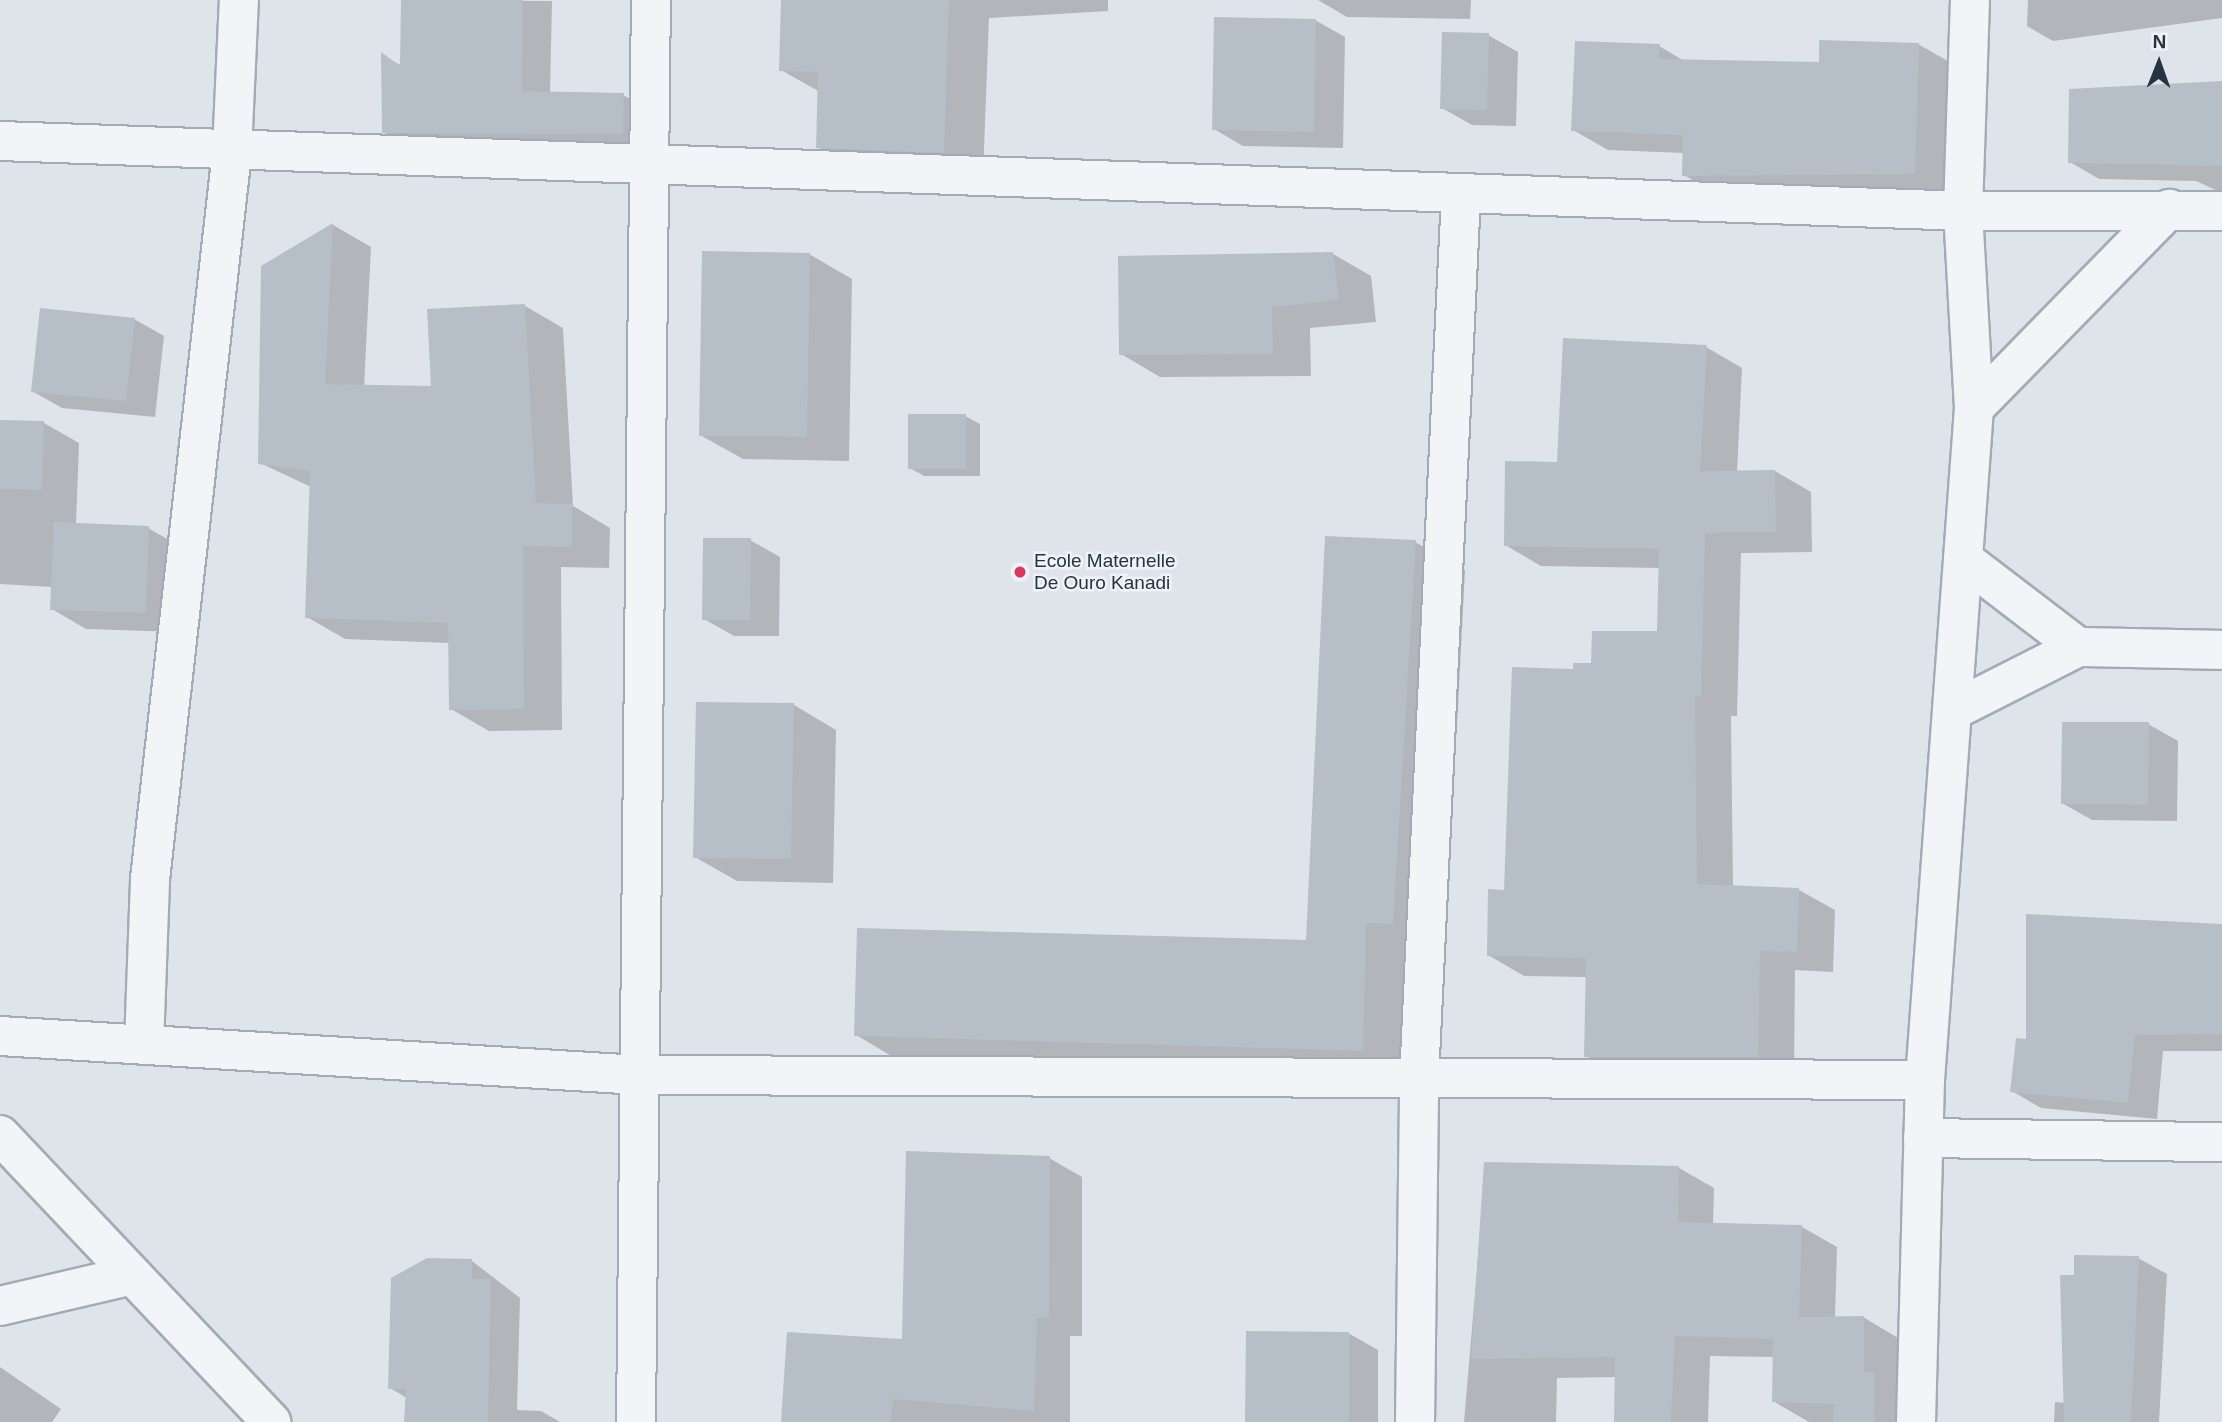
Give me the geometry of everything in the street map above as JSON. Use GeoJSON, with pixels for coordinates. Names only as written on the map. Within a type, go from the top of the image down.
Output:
{"type":"FeatureCollection","features":[{"type":"Feature","properties":{"kind":"street"},"geometry":{"type":"LineString","coordinates":[[144,1045],[150,879],[232,152],[239,0]]}},
{"type":"Feature","properties":{"kind":"street"},"geometry":{"type":"LineString","coordinates":[[636,1422],[646,166],[651,0]]}},
{"type":"Feature","properties":{"kind":"street"},"geometry":{"type":"LineString","coordinates":[[1916,1422],[1925,1080],[1974,408],[1963,211],[1970,0]]}},
{"type":"Feature","properties":{"kind":"street"},"geometry":{"type":"LineString","coordinates":[[0,141],[232,152],[1963,211],[2222,211]]}},
{"type":"Feature","properties":{"kind":"street"},"geometry":{"type":"LineString","coordinates":[[1415,1422],[1419,1079],[1461,194]]}},
{"type":"Feature","properties":{"kind":"street"},"geometry":{"type":"LineString","coordinates":[[1974,408],[2169,209]]}},
{"type":"Feature","properties":{"kind":"street"},"geometry":{"type":"LineString","coordinates":[[1963,559],[2078,647]]}},
{"type":"Feature","properties":{"kind":"street"},"geometry":{"type":"LineString","coordinates":[[1952,711],[2078,647],[2222,650]]}},
{"type":"Feature","properties":{"kind":"street"},"geometry":{"type":"LineString","coordinates":[[0,1036],[639,1075],[1925,1080]]}},
{"type":"Feature","properties":{"kind":"street"},"geometry":{"type":"LineString","coordinates":[[0,1135],[129,1276],[271,1422]]}},
{"type":"Feature","properties":{"kind":"street"},"geometry":{"type":"LineString","coordinates":[[1923,1138],[2222,1142]]}},
{"type":"Feature","properties":{"kind":"street"},"geometry":{"type":"LineString","coordinates":[[0,1306],[129,1276]]}},
{"type":"Feature","properties":{"kind":"building"},"geometry":{"type":"Polygon","coordinates":[[[401,0],[523,0],[522,91],[624,93],[623,134],[382,133],[381,52],[400,66],[401,0]]]}},
{"type":"Feature","properties":{"kind":"building"},"geometry":{"type":"Polygon","coordinates":[[[781,0],[949,0],[944,153],[816,148],[818,72],[779,71],[781,0]]]}},
{"type":"Feature","properties":{"kind":"building"},"geometry":{"type":"Polygon","coordinates":[[[1214,17],[1316,19],[1314,132],[1212,130],[1214,17]]]}},
{"type":"Feature","properties":{"kind":"building"},"geometry":{"type":"Polygon","coordinates":[[[1442,32],[1489,33],[1487,110],[1440,109],[1442,32]]]}},
{"type":"Feature","properties":{"kind":"building"},"geometry":{"type":"Polygon","coordinates":[[[1819,40],[1919,43],[1915,174],[1682,176],[1683,135],[1571,131],[1575,41],[1660,44],[1659,59],[1819,62],[1819,40]]]}},
{"type":"Feature","properties":{"kind":"building"},"geometry":{"type":"Polygon","coordinates":[[[2222,81],[2222,166],[2068,163],[2069,89],[2222,81]]]}},
{"type":"Feature","properties":{"kind":"building"},"geometry":{"type":"Polygon","coordinates":[[[333,223],[325,384],[431,386],[427,309],[525,304],[536,503],[572,504],[572,547],[523,546],[524,709],[449,710],[448,623],[305,618],[310,471],[258,464],[261,266],[333,223]]]}},
{"type":"Feature","properties":{"kind":"building"},"geometry":{"type":"Polygon","coordinates":[[[702,251],[810,253],[807,437],[699,436],[702,251]]]}},
{"type":"Feature","properties":{"kind":"building"},"geometry":{"type":"Polygon","coordinates":[[[1333,252],[1339,300],[1272,307],[1273,354],[1119,355],[1118,256],[1333,252]]]}},
{"type":"Feature","properties":{"kind":"building"},"geometry":{"type":"Polygon","coordinates":[[[40,308],[135,318],[126,401],[31,392],[40,308]]]}},
{"type":"Feature","properties":{"kind":"building"},"geometry":{"type":"Polygon","coordinates":[[[1563,338],[1707,345],[1700,471],[1775,470],[1776,532],[1705,533],[1701,696],[1695,696],[1697,884],[1799,888],[1797,952],[1760,951],[1758,1057],[1584,1057],[1586,958],[1487,956],[1488,889],[1504,890],[1512,667],[1573,669],[1573,663],[1591,663],[1592,631],[1657,631],[1659,549],[1504,546],[1505,461],[1557,462],[1563,338]]]}},
{"type":"Feature","properties":{"kind":"building"},"geometry":{"type":"Polygon","coordinates":[[[908,414],[966,414],[966,469],[908,469],[908,414]]]}},
{"type":"Feature","properties":{"kind":"building"},"geometry":{"type":"Polygon","coordinates":[[[0,420],[44,421],[42,490],[0,489],[0,420]]]}},
{"type":"Feature","properties":{"kind":"building"},"geometry":{"type":"Polygon","coordinates":[[[54,522],[149,526],[146,613],[50,610],[54,522]]]}},
{"type":"Feature","properties":{"kind":"building"},"geometry":{"type":"Polygon","coordinates":[[[1325,536],[1416,540],[1393,924],[1366,923],[1363,1051],[854,1036],[857,928],[1306,940],[1325,536]]]}},
{"type":"Feature","properties":{"kind":"building"},"geometry":{"type":"Polygon","coordinates":[[[703,538],[751,538],[750,620],[702,620],[703,538]]]}},
{"type":"Feature","properties":{"kind":"building"},"geometry":{"type":"Polygon","coordinates":[[[696,702],[794,703],[791,859],[693,858],[696,702]]]}},
{"type":"Feature","properties":{"kind":"building"},"geometry":{"type":"Polygon","coordinates":[[[2062,722],[2149,722],[2148,805],[2061,804],[2062,722]]]}},
{"type":"Feature","properties":{"kind":"building"},"geometry":{"type":"Polygon","coordinates":[[[2026,914],[2222,924],[2222,1034],[2135,1035],[2128,1103],[2010,1092],[2016,1038],[2026,1039],[2026,914]]]}},
{"type":"Feature","properties":{"kind":"building"},"geometry":{"type":"Polygon","coordinates":[[[906,1151],[1050,1156],[1049,1318],[1037,1318],[1034,1411],[893,1399],[891,1422],[781,1422],[787,1332],[902,1339],[906,1151]]]}},
{"type":"Feature","properties":{"kind":"building"},"geometry":{"type":"Polygon","coordinates":[[[1484,1162],[1679,1166],[1678,1222],[1802,1225],[1799,1317],[1864,1316],[1864,1372],[1875,1372],[1874,1422],[1833,1422],[1834,1404],[1772,1402],[1773,1339],[1675,1336],[1671,1422],[1614,1422],[1615,1357],[1471,1359],[1484,1162]]]}},
{"type":"Feature","properties":{"kind":"building"},"geometry":{"type":"Polygon","coordinates":[[[2074,1255],[2139,1256],[2131,1422],[2064,1422],[2060,1275],[2074,1275],[2074,1255]]]}},
{"type":"Feature","properties":{"kind":"building"},"geometry":{"type":"Polygon","coordinates":[[[427,1258],[472,1259],[472,1279],[491,1279],[488,1422],[404,1422],[406,1389],[388,1389],[391,1278],[427,1258]]]}},
{"type":"Feature","properties":{"kind":"building"},"geometry":{"type":"Polygon","coordinates":[[[1246,1331],[1349,1332],[1349,1422],[1245,1422],[1246,1331]]]}},
{"type":"Feature","properties":{"kind":"place","name":"Ecole Maternelle De Ouro Kanadi"},"geometry":{"type":"Point","coordinates":[1020,572]}}]}
